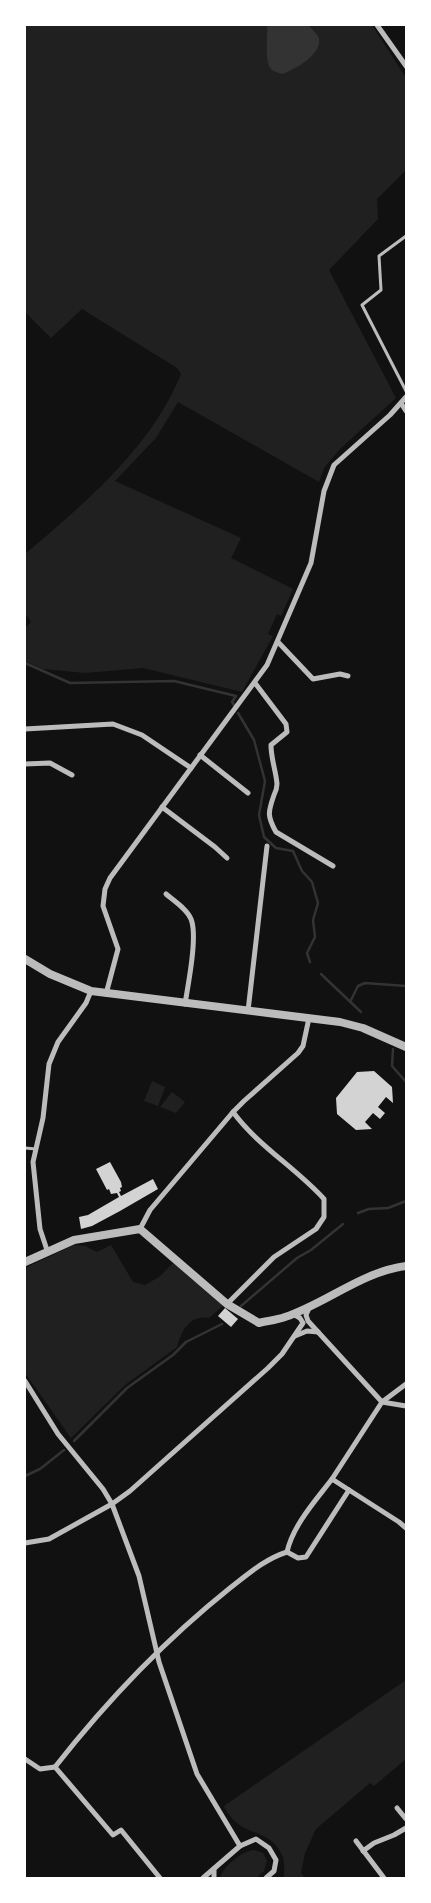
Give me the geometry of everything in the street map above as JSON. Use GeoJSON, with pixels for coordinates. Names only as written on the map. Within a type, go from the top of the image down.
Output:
{"type":"FeatureCollection","features":[{"type":"Feature","properties":{"kind":"street"},"geometry":{"type":"LineString","coordinates":[[377,25],[406,66]]}},
{"type":"Feature","properties":{"kind":"street"},"geometry":{"type":"LineString","coordinates":[[106,994],[118,949],[103,906],[105,889],[110,878],[267,665],[311,563],[324,491],[334,465],[390,415],[406,397]]}},
{"type":"Feature","properties":{"kind":"street"},"geometry":{"type":"LineString","coordinates":[[400,403],[406,411]]}},
{"type":"Feature","properties":{"kind":"street"},"geometry":{"type":"LineString","coordinates":[[278,642],[313,679],[340,674],[348,676]]}},
{"type":"Feature","properties":{"kind":"street"},"geometry":{"type":"LineString","coordinates":[[255,683],[286,724],[287,732],[271,745],[271,755],[276,769],[277,788],[268,812],[272,824],[276,832],[333,866]]}},
{"type":"Feature","properties":{"kind":"street"},"geometry":{"type":"LineString","coordinates":[[25,729],[113,724],[142,735],[191,768]]}},
{"type":"Feature","properties":{"kind":"street"},"geometry":{"type":"LineString","coordinates":[[200,755],[248,793]]}},
{"type":"Feature","properties":{"kind":"street"},"geometry":{"type":"LineString","coordinates":[[25,764],[50,763],[72,775]]}},
{"type":"Feature","properties":{"kind":"street"},"geometry":{"type":"LineString","coordinates":[[162,807],[227,858]]}},
{"type":"Feature","properties":{"kind":"street"},"geometry":{"type":"LineString","coordinates":[[248,1011],[267,846]]}},
{"type":"Feature","properties":{"kind":"street"},"geometry":{"type":"LineString","coordinates":[[166,894],[185,910],[191,918],[194,934],[185,1004]]}},
{"type":"Feature","properties":{"kind":"street"},"geometry":{"type":"LineString","coordinates":[[25,959],[50,974],[91,991],[340,1022],[363,1028],[406,1047]]}},
{"type":"Feature","properties":{"kind":"street"},"geometry":{"type":"LineString","coordinates":[[48,1250],[40,1229],[33,1162],[43,1118],[49,1064],[58,1042],[86,1003],[91,991]]}},
{"type":"Feature","properties":{"kind":"street"},"geometry":{"type":"LineString","coordinates":[[140,1229],[150,1210],[233,1112],[298,1053],[303,1046],[309,1018]]}},
{"type":"Feature","properties":{"kind":"street"},"geometry":{"type":"LineString","coordinates":[[227,1304],[274,1257],[316,1229],[324,1217],[324,1199],[309,1183],[244,1127],[233,1112]]}},
{"type":"Feature","properties":{"kind":"street"},"geometry":{"type":"LineString","coordinates":[[25,1262],[48,1250],[74,1240],[140,1229]]}},
{"type":"Feature","properties":{"kind":"street"},"geometry":{"type":"LineString","coordinates":[[140,1229],[227,1304],[259,1323],[284,1318],[310,1307],[370,1275],[406,1266]]}},
{"type":"Feature","properties":{"kind":"street"},"geometry":{"type":"LineString","coordinates":[[310,1307],[306,1315],[308,1321],[382,1402],[406,1406]]}},
{"type":"Feature","properties":{"kind":"street"},"geometry":{"type":"LineString","coordinates":[[25,1542],[49,1538],[112,1504],[282,1354],[303,1324],[300,1318],[293,1314]]}},
{"type":"Feature","properties":{"kind":"street"},"geometry":{"type":"LineString","coordinates":[[294,1336],[307,1331],[318,1332]]}},
{"type":"Feature","properties":{"kind":"street"},"geometry":{"type":"LineString","coordinates":[[25,1381],[58,1434],[103,1489],[112,1504],[139,1576],[157,1653],[196,1774],[240,1846]]}},
{"type":"Feature","properties":{"kind":"street"},"geometry":{"type":"LineString","coordinates":[[287,1552],[289,1543],[301,1523],[382,1402],[406,1384]]}},
{"type":"Feature","properties":{"kind":"street"},"geometry":{"type":"LineString","coordinates":[[332,1479],[406,1528]]}},
{"type":"Feature","properties":{"kind":"street"},"geometry":{"type":"LineString","coordinates":[[25,1759],[40,1768],[55,1767],[73,1744],[157,1653],[198,1614],[272,1556],[287,1552],[298,1558],[306,1557],[349,1490]]}},
{"type":"Feature","properties":{"kind":"street"},"geometry":{"type":"LineString","coordinates":[[55,1767],[113,1835],[121,1830],[160,1878]]}},
{"type":"Feature","properties":{"kind":"street"},"geometry":{"type":"LineString","coordinates":[[397,1808],[406,1820]]}},
{"type":"Feature","properties":{"kind":"street"},"geometry":{"type":"LineString","coordinates":[[363,1851],[374,1843],[406,1828]]}},
{"type":"Feature","properties":{"kind":"street"},"geometry":{"type":"LineString","coordinates":[[203,1878],[240,1846],[256,1839],[269,1848],[276,1860],[274,1871],[266,1878]]}},
{"type":"Feature","properties":{"kind":"street"},"geometry":{"type":"LineString","coordinates":[[356,1841],[384,1878]]}},
{"type":"Feature","properties":{"kind":"street"},"geometry":{"type":"LineString","coordinates":[[214,1869],[214,1878]]}},
{"type":"Feature","properties":{"kind":"lane"},"geometry":{"type":"LineString","coordinates":[[406,236],[379,256],[381,290],[362,305],[406,391]]}},
{"type":"Feature","properties":{"kind":"lane"},"geometry":{"type":"LineString","coordinates":[[25,1148],[36,1149]]}},
{"type":"Feature","properties":{"kind":"shaded area"},"geometry":{"type":"Polygon","coordinates":[[[25,25],[267,25],[269,64],[271,69],[283,74],[307,60],[317,50],[319,38],[308,25],[372,25],[406,78],[406,170],[377,199],[378,219],[329,270],[396,398],[340,449],[324,468],[319,482],[178,402],[156,438],[115,481],[241,538],[231,558],[293,589],[281,616],[277,614],[268,634],[273,636],[242,692],[143,668],[85,673],[43,669],[25,661],[25,628],[31,622],[25,613],[25,554],[93,494],[134,450],[168,401],[181,374],[177,368],[82,309],[51,338],[25,312],[25,25]]]}},
{"type":"Feature","properties":{"kind":"shaded area"},"geometry":{"type":"Polygon","coordinates":[[[267,25],[308,25],[319,38],[317,50],[301,65],[288,72],[283,74],[274,71],[271,69],[268,60],[267,25]]]}},
{"type":"Feature","properties":{"kind":"shaded area"},"geometry":{"type":"Polygon","coordinates":[[[152,1081],[165,1087],[158,1106],[144,1101],[152,1081]]]}},
{"type":"Feature","properties":{"kind":"shaded area"},"geometry":{"type":"Polygon","coordinates":[[[172,1092],[185,1102],[176,1113],[160,1107],[172,1092]]]}},
{"type":"Feature","properties":{"kind":"shaded area"},"geometry":{"type":"Polygon","coordinates":[[[74,1245],[85,1246],[97,1252],[111,1245],[133,1282],[145,1285],[159,1277],[174,1262],[224,1305],[209,1318],[202,1317],[187,1325],[177,1347],[125,1385],[71,1438],[25,1373],[25,1268],[74,1245]]]}},
{"type":"Feature","properties":{"kind":"shaded area"},"geometry":{"type":"Polygon","coordinates":[[[406,1680],[406,1759],[374,1786],[370,1783],[316,1829],[305,1853],[301,1873],[305,1878],[284,1878],[283,1857],[276,1846],[269,1839],[238,1824],[224,1806],[406,1680]]]}},
{"type":"Feature","properties":{"kind":"shaded area"},"geometry":{"type":"Polygon","coordinates":[[[254,1850],[263,1853],[267,1861],[264,1871],[256,1878],[220,1878],[225,1869],[234,1860],[244,1853],[254,1850]]]}},
{"type":"Feature","properties":{"kind":"building"},"geometry":{"type":"Polygon","coordinates":[[[374,1071],[392,1087],[393,1103],[386,1097],[378,1107],[385,1113],[380,1119],[373,1113],[365,1122],[372,1129],[356,1130],[337,1114],[336,1098],[357,1072],[374,1071]]]}},
{"type":"Feature","properties":{"kind":"building"},"geometry":{"type":"Polygon","coordinates":[[[110,1162],[121,1182],[122,1187],[119,1192],[121,1196],[153,1179],[158,1189],[92,1226],[81,1229],[79,1217],[88,1215],[119,1197],[117,1193],[111,1194],[109,1189],[107,1190],[96,1169],[110,1162]]]}},
{"type":"Feature","properties":{"kind":"building"},"geometry":{"type":"Polygon","coordinates":[[[225,1308],[238,1319],[231,1327],[218,1316],[225,1308]]]}},
{"type":"Feature","properties":{"kind":"waterway"},"geometry":{"type":"LineString","coordinates":[[25,663],[70,683],[174,681],[236,696],[232,702],[234,705]]}},
{"type":"Feature","properties":{"kind":"waterway"},"geometry":{"type":"LineString","coordinates":[[238,713],[254,740],[265,781],[259,815],[264,837],[276,848],[293,851],[302,871],[312,882],[318,903],[313,920],[315,937],[307,953],[310,962]]}},
{"type":"Feature","properties":{"kind":"waterway"},"geometry":{"type":"LineString","coordinates":[[321,974],[361,1012]]}},
{"type":"Feature","properties":{"kind":"waterway"},"geometry":{"type":"LineString","coordinates":[[350,1002],[358,986],[365,983],[406,986]]}},
{"type":"Feature","properties":{"kind":"waterway"},"geometry":{"type":"LineString","coordinates":[[393,1049],[392,1066],[406,1082]]}},
{"type":"Feature","properties":{"kind":"waterway"},"geometry":{"type":"LineString","coordinates":[[358,1213],[369,1209],[388,1208],[406,1201]]}},
{"type":"Feature","properties":{"kind":"waterway"},"geometry":{"type":"LineString","coordinates":[[241,1306],[297,1258],[311,1250],[343,1224]]}},
{"type":"Feature","properties":{"kind":"waterway"},"geometry":{"type":"LineString","coordinates":[[74,1441],[127,1388],[173,1355],[186,1342],[222,1324]]}},
{"type":"Feature","properties":{"kind":"waterway"},"geometry":{"type":"LineString","coordinates":[[25,1476],[40,1469],[64,1450]]}}]}
